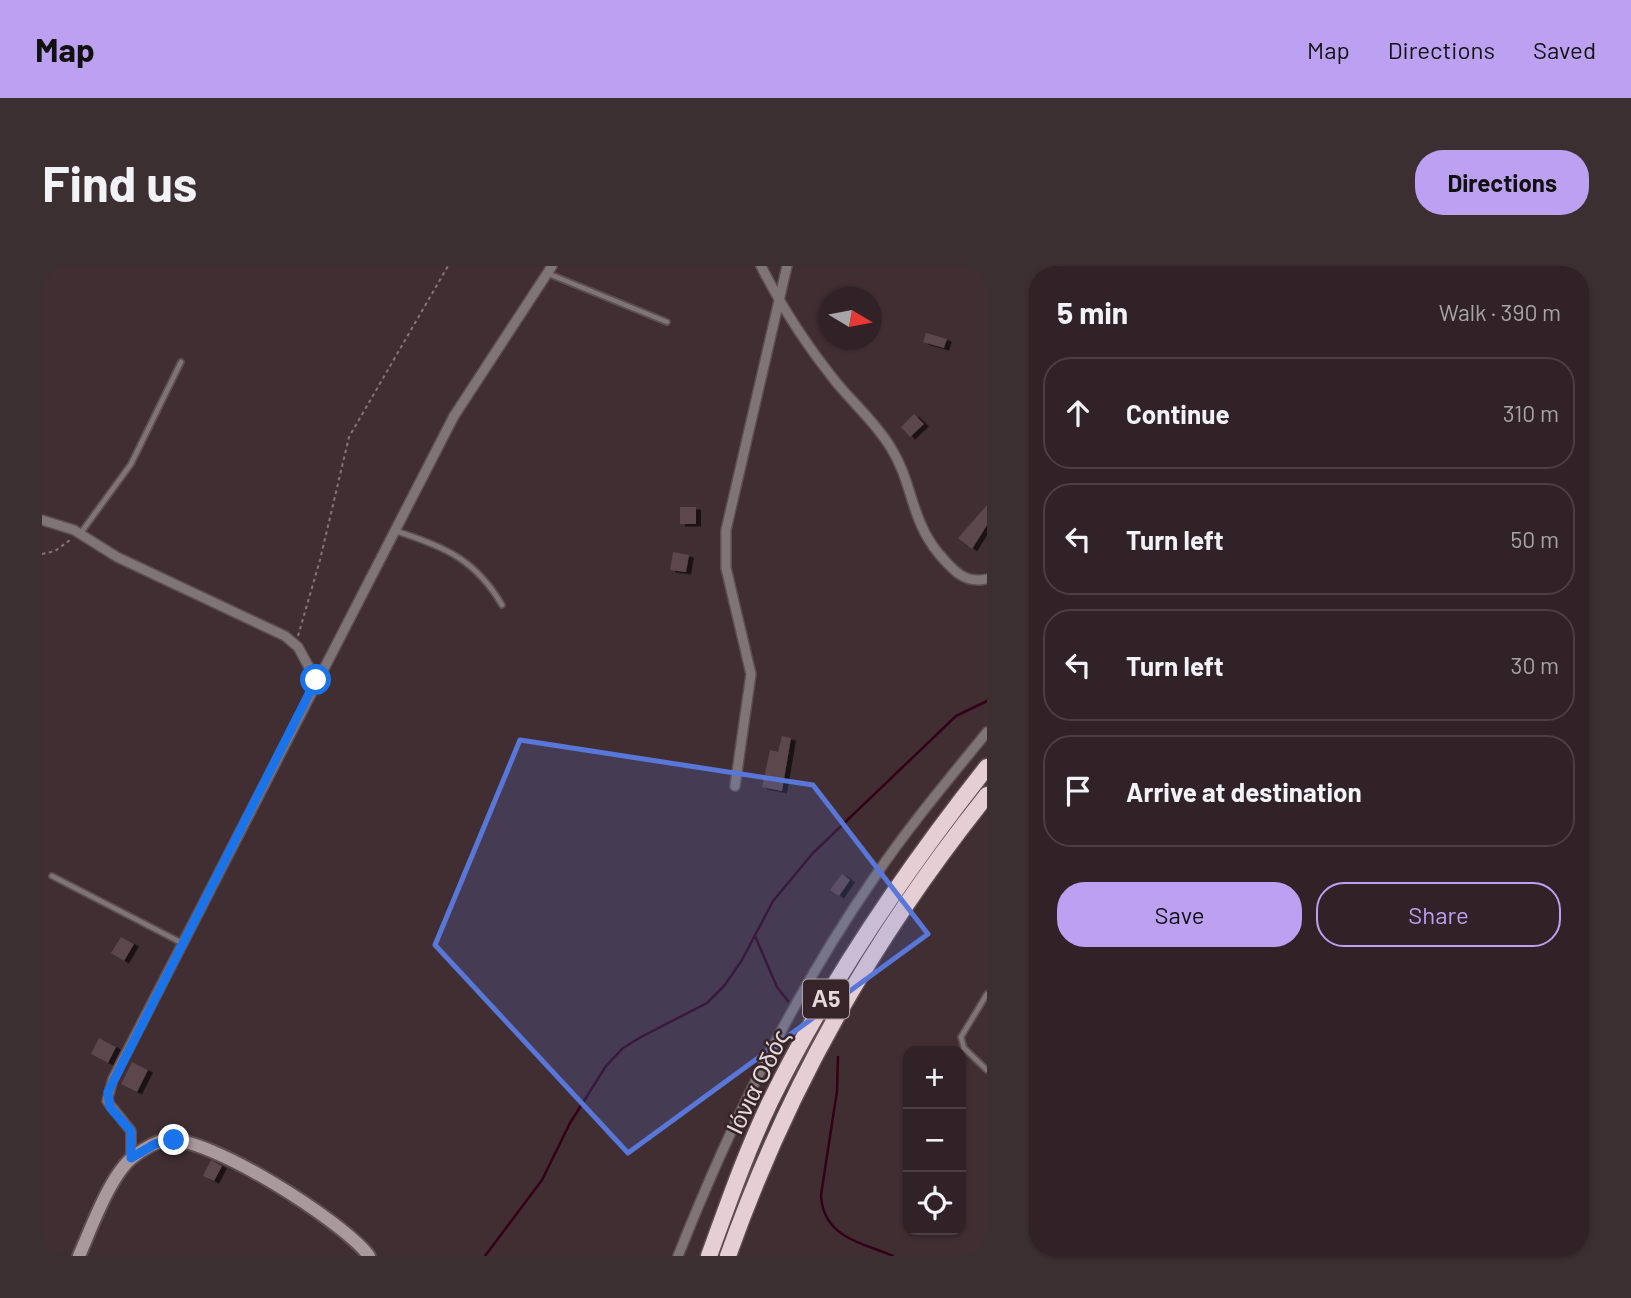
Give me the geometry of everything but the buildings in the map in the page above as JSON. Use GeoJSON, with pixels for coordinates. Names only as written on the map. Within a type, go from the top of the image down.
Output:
{"type":"FeatureCollection","features":[{"type":"Feature","properties":{"kind":"highway","name":"Ιόνια Οδός"},"geometry":{"type":"LineString","coordinates":[[709,1256],[771,1102],[830,992],[890,897],[987,767]]}},
{"type":"Feature","properties":{"kind":"highway","name":"Ιόνια Οδός"},"geometry":{"type":"LineString","coordinates":[[728,1256],[766,1157],[841,1003],[902,909],[987,795]]}},
{"type":"Feature","properties":{"kind":"street"},"geometry":{"type":"LineString","coordinates":[[761,266],[779,301],[809,348],[889,444],[902,473],[915,515],[930,543],[958,575],[966,579],[987,579]]}},
{"type":"Feature","properties":{"kind":"street"},"geometry":{"type":"LineString","coordinates":[[735,786],[751,674],[726,568],[726,530],[787,266]]}},
{"type":"Feature","properties":{"kind":"street"},"geometry":{"type":"LineString","coordinates":[[131,1158],[131,1131],[110,1107],[108,1092],[316,680],[454,416],[550,270]]}},
{"type":"Feature","properties":{"kind":"street"},"geometry":{"type":"LineString","coordinates":[[42,520],[80,534],[117,557],[295,643],[316,680]]}},
{"type":"Feature","properties":{"kind":"street"},"geometry":{"type":"LineString","coordinates":[[678,1256],[724,1143],[805,986],[875,875],[987,732]]}},
{"type":"Feature","properties":{"kind":"street"},"geometry":{"type":"LineString","coordinates":[[79,1256],[111,1189],[131,1158],[165,1140],[213,1150],[273,1184],[332,1224],[369,1256]]}},
{"type":"Feature","properties":{"kind":"lane"},"geometry":{"type":"LineString","coordinates":[[550,270],[667,321]]}},
{"type":"Feature","properties":{"kind":"lane"},"geometry":{"type":"LineString","coordinates":[[80,534],[131,464],[181,362]]}},
{"type":"Feature","properties":{"kind":"lane"},"geometry":{"type":"LineString","coordinates":[[396,531],[458,556],[477,570],[502,605]]}},
{"type":"Feature","properties":{"kind":"lane"},"geometry":{"type":"LineString","coordinates":[[52,876],[183,944]]}},
{"type":"Feature","properties":{"kind":"lane"},"geometry":{"type":"LineString","coordinates":[[987,994],[961,1038],[964,1048],[987,1070]]}},
{"type":"Feature","properties":{"kind":"path"},"geometry":{"type":"LineString","coordinates":[[295,643],[320,560],[349,437],[447,266]]}},
{"type":"Feature","properties":{"kind":"path"},"geometry":{"type":"LineString","coordinates":[[42,554],[55,551],[80,534]]}},
{"type":"Feature","properties":{"kind":"highlighted area"},"geometry":{"type":"Polygon","coordinates":[[[520,740],[813,785],[928,934],[628,1153],[435,945],[520,740]]]}},
{"type":"Feature","properties":{"kind":"waterway"},"geometry":{"type":"LineString","coordinates":[[485,1256],[542,1180],[570,1123],[606,1066],[623,1048],[707,1003],[724,986],[742,960],[773,901],[813,853],[956,716],[987,701]]}},
{"type":"Feature","properties":{"kind":"waterway"},"geometry":{"type":"LineString","coordinates":[[755,936],[777,987],[788,1001]]}},
{"type":"Feature","properties":{"kind":"waterway"},"geometry":{"type":"LineString","coordinates":[[838,1057],[837,1091],[821,1195],[823,1209],[828,1220],[845,1236],[893,1256]]}},
{"type":"Feature","properties":{"kind":"route"},"geometry":{"type":"LineString","coordinates":[[174,1140],[155,1144],[131,1158],[131,1131],[110,1107],[107,1101],[108,1092],[316,680]]}}]}
